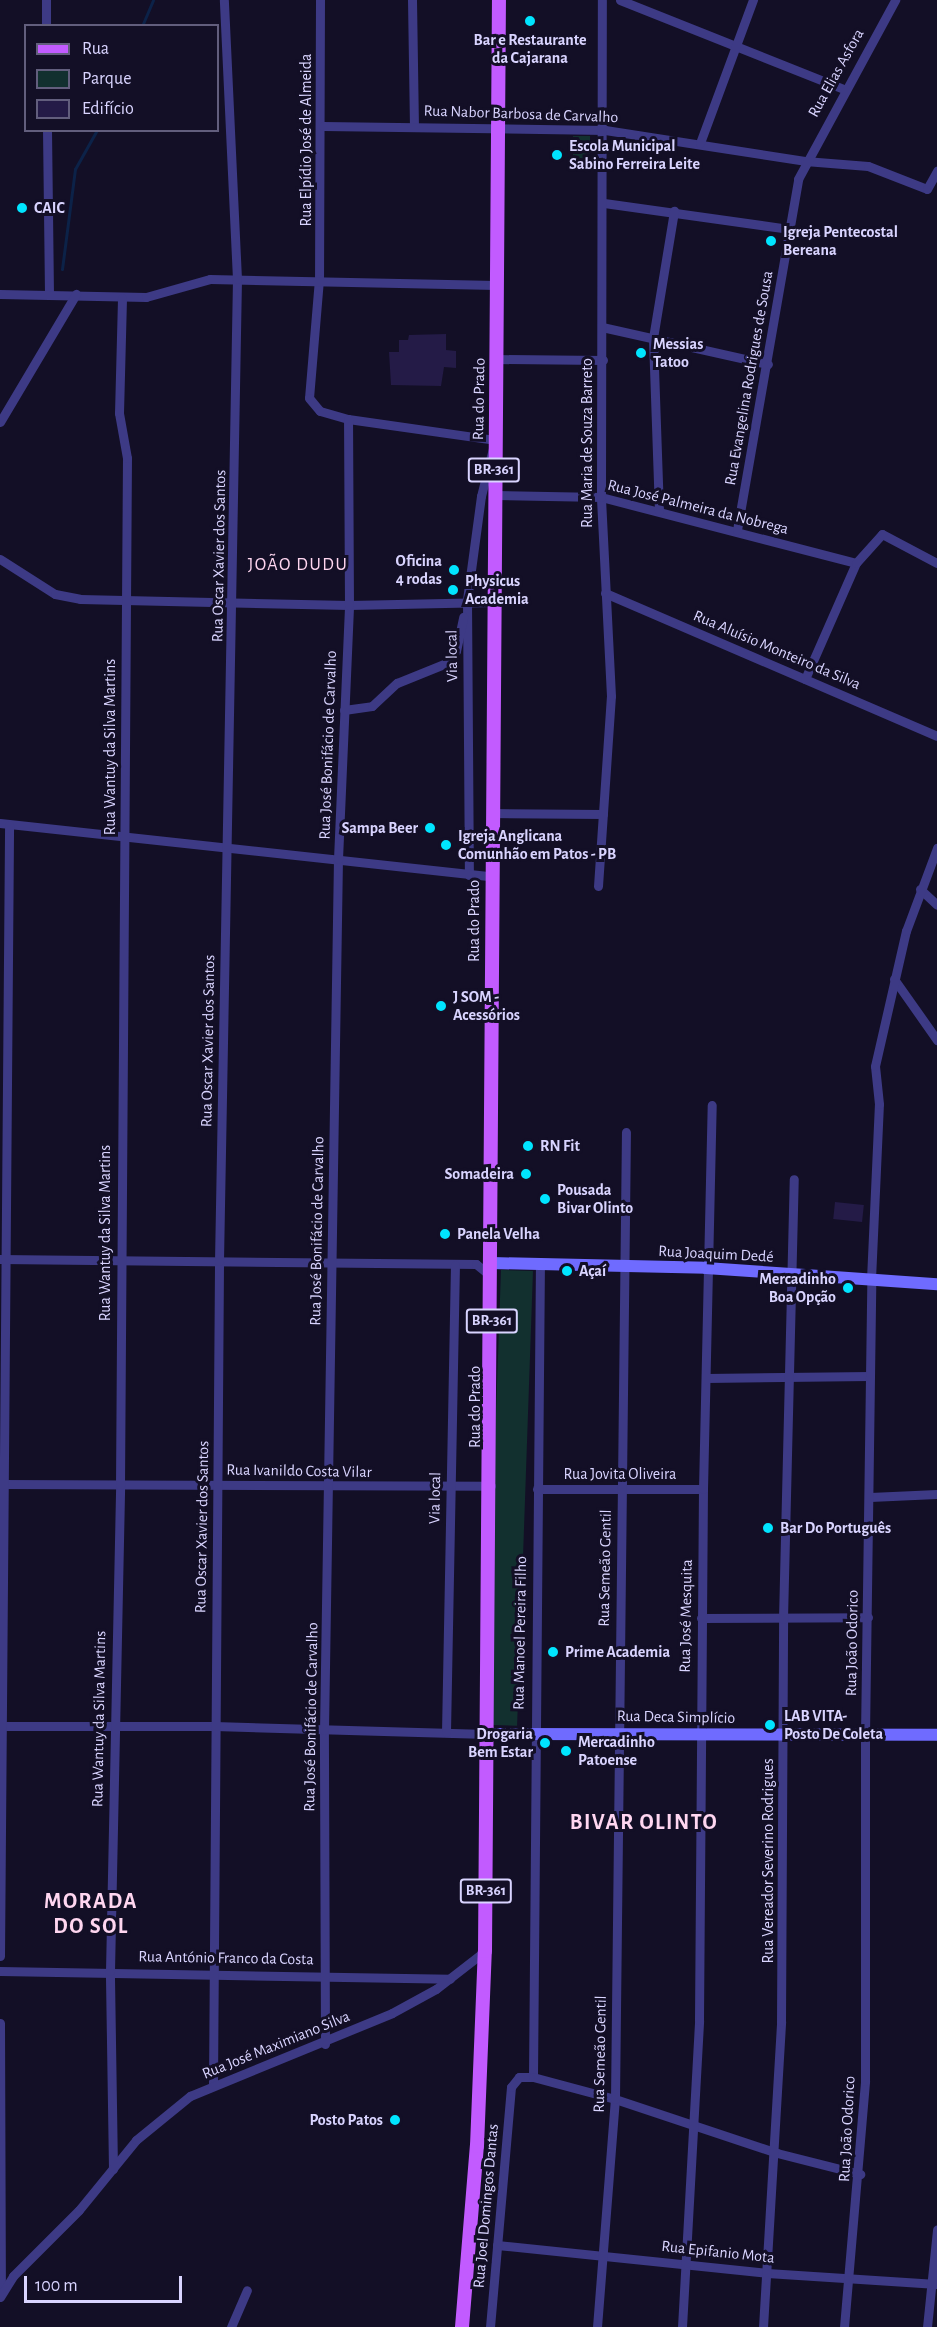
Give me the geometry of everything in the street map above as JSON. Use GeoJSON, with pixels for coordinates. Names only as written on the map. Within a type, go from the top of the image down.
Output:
{"type":"FeatureCollection","features":[{"type":"Feature","properties":{"kind":"main road","name":"Rua do Prado"},"geometry":{"type":"LineString","coordinates":[[487,1734],[492,1270],[490,876],[499,0]]}},
{"type":"Feature","properties":{"kind":"main road","name":"BR-361"},"geometry":{"type":"LineString","coordinates":[[462,2327],[478,2135],[485,1951],[487,1734]]}},
{"type":"Feature","properties":{"kind":"street"},"geometry":{"type":"LineString","coordinates":[[46,0],[46,24]]}},
{"type":"Feature","properties":{"kind":"street","name":"Rua Oscar Xavier dos Santos"},"geometry":{"type":"LineString","coordinates":[[213,2084],[219,1261],[234,603],[237,279],[224,0]]}},
{"type":"Feature","properties":{"kind":"street","name":"Rua Elpídio José de Almeida"},"geometry":{"type":"LineString","coordinates":[[320,0],[323,126],[319,279],[309,398],[320,411],[348,419],[495,440]]}},
{"type":"Feature","properties":{"kind":"street"},"geometry":{"type":"LineString","coordinates":[[412,0],[414,126]]}},
{"type":"Feature","properties":{"kind":"street","name":"Rua Maria de Souza Barreto"},"geometry":{"type":"LineString","coordinates":[[598,886],[611,696],[601,497],[605,130],[602,0]]}},
{"type":"Feature","properties":{"kind":"street"},"geometry":{"type":"LineString","coordinates":[[620,0],[844,89]]}},
{"type":"Feature","properties":{"kind":"street"},"geometry":{"type":"LineString","coordinates":[[654,12],[658,0]]}},
{"type":"Feature","properties":{"kind":"street"},"geometry":{"type":"LineString","coordinates":[[700,143],[753,0]]}},
{"type":"Feature","properties":{"kind":"street","name":"Rua Elias Asfora"},"geometry":{"type":"LineString","coordinates":[[805,161],[895,0]]}},
{"type":"Feature","properties":{"kind":"street","name":"Rua Nabor Barbosa de Carvalho"},"geometry":{"type":"LineString","coordinates":[[323,126],[605,130],[805,161],[868,166],[927,189],[937,171]]}},
{"type":"Feature","properties":{"kind":"street"},"geometry":{"type":"LineString","coordinates":[[47,132],[48,293]]}},
{"type":"Feature","properties":{"kind":"street","name":"Rua Evangelina Rodrigues de Sousa"},"geometry":{"type":"LineString","coordinates":[[737,530],[790,230],[805,161]]}},
{"type":"Feature","properties":{"kind":"street"},"geometry":{"type":"LineString","coordinates":[[604,203],[674,211],[790,230]]}},
{"type":"Feature","properties":{"kind":"street"},"geometry":{"type":"LineString","coordinates":[[659,511],[653,338],[674,211]]}},
{"type":"Feature","properties":{"kind":"street"},"geometry":{"type":"LineString","coordinates":[[0,294],[48,293],[122,298],[171,293],[210,279],[319,279],[496,285]]}},
{"type":"Feature","properties":{"kind":"street"},"geometry":{"type":"LineString","coordinates":[[0,422],[76,294]]}},
{"type":"Feature","properties":{"kind":"street","name":"Rua Wantuy da Silva Martins"},"geometry":{"type":"LineString","coordinates":[[113,2169],[110,1971],[113,1725],[120,1485],[119,1260],[127,458],[119,413],[122,298]]}},
{"type":"Feature","properties":{"kind":"street"},"geometry":{"type":"LineString","coordinates":[[602,327],[768,364]]}},
{"type":"Feature","properties":{"kind":"street"},"geometry":{"type":"LineString","coordinates":[[495,359],[603,360]]}},
{"type":"Feature","properties":{"kind":"street","name":"Rua José Bonifácio de Carvalho"},"geometry":{"type":"LineString","coordinates":[[325,2044],[324,1730],[330,1488],[338,860],[349,605],[348,419]]}},
{"type":"Feature","properties":{"kind":"street","name":"Via local"},"geometry":{"type":"LineString","coordinates":[[469,875],[467,600],[480,496],[495,440]]}},
{"type":"Feature","properties":{"kind":"street","name":"Rua José Palmeira da Nobrega"},"geometry":{"type":"LineString","coordinates":[[494,495],[601,497],[737,530],[856,563]]}},
{"type":"Feature","properties":{"kind":"street"},"geometry":{"type":"LineString","coordinates":[[805,679],[856,563],[882,534],[937,563]]}},
{"type":"Feature","properties":{"kind":"street"},"geometry":{"type":"LineString","coordinates":[[0,559],[63,597],[349,605],[467,600],[493,602]]}},
{"type":"Feature","properties":{"kind":"street","name":"Rua Aluísio Monteiro da Silva"},"geometry":{"type":"LineString","coordinates":[[605,593],[937,735]]}},
{"type":"Feature","properties":{"kind":"street"},"geometry":{"type":"LineString","coordinates":[[344,710],[372,706],[398,683],[449,662],[456,651],[467,600]]}},
{"type":"Feature","properties":{"kind":"street"},"geometry":{"type":"LineString","coordinates":[[491,813],[603,814]]}},
{"type":"Feature","properties":{"kind":"street"},"geometry":{"type":"LineString","coordinates":[[0,1956],[4,824],[490,876]]}},
{"type":"Feature","properties":{"kind":"street","name":"Rua João Odorico"},"geometry":{"type":"LineString","coordinates":[[844,2327],[860,2174],[865,2081],[865,1735],[870,1497],[871,1279],[879,1104],[875,1066],[894,980],[920,889],[937,848]]}},
{"type":"Feature","properties":{"kind":"street"},"geometry":{"type":"LineString","coordinates":[[920,889],[937,905]]}},
{"type":"Feature","properties":{"kind":"street"},"geometry":{"type":"LineString","coordinates":[[894,980],[937,1040]]}},
{"type":"Feature","properties":{"kind":"street","name":"Rua José Mesquita"},"geometry":{"type":"LineString","coordinates":[[682,2327],[696,2126],[706,1268],[712,1106]]}},
{"type":"Feature","properties":{"kind":"street","name":"Rua Semeão Gentil"},"geometry":{"type":"LineString","coordinates":[[597,2327],[615,2099],[617,1732],[626,1132]]}},
{"type":"Feature","properties":{"kind":"street","name":"Rua Vereador Severino Rodrigues"},"geometry":{"type":"LineString","coordinates":[[763,2327],[777,2153],[788,1274],[794,1179]]}},
{"type":"Feature","properties":{"kind":"street"},"geometry":{"type":"LineString","coordinates":[[476,1264],[492,1248]]}},
{"type":"Feature","properties":{"kind":"street"},"geometry":{"type":"LineString","coordinates":[[3,1259],[476,1264],[492,1270]]}},
{"type":"Feature","properties":{"kind":"street","name":"Rua Joaquim Dedé"},"geometry":{"type":"LineString","coordinates":[[492,1270],[540,1262],[706,1268],[937,1284]]}},
{"type":"Feature","properties":{"kind":"street","name":"Rua Manoel Pereira Filho"},"geometry":{"type":"LineString","coordinates":[[533,2077],[533,1734],[540,1262]]}},
{"type":"Feature","properties":{"kind":"street","name":"Via local"},"geometry":{"type":"LineString","coordinates":[[446,1732],[455,1265]]}},
{"type":"Feature","properties":{"kind":"street"},"geometry":{"type":"LineString","coordinates":[[706,1378],[870,1376]]}},
{"type":"Feature","properties":{"kind":"street","name":"Rua Ivanildo Costa Vilar"},"geometry":{"type":"LineString","coordinates":[[3,1484],[330,1488],[491,1486]]}},
{"type":"Feature","properties":{"kind":"street","name":"Rua Jovita Oliveira"},"geometry":{"type":"LineString","coordinates":[[537,1490],[703,1489]]}},
{"type":"Feature","properties":{"kind":"street"},"geometry":{"type":"LineString","coordinates":[[870,1497],[937,1494]]}},
{"type":"Feature","properties":{"kind":"street"},"geometry":{"type":"LineString","coordinates":[[701,1618],[868,1617]]}},
{"type":"Feature","properties":{"kind":"street"},"geometry":{"type":"LineString","coordinates":[[1,1726],[214,1726],[487,1734]]}},
{"type":"Feature","properties":{"kind":"street","name":"Rua Deca Simplício"},"geometry":{"type":"LineString","coordinates":[[487,1734],[617,1732],[700,1735],[937,1736]]}},
{"type":"Feature","properties":{"kind":"street","name":"Rua José Maximiano Silva"},"geometry":{"type":"LineString","coordinates":[[1,2295],[160,2118],[213,2084],[325,2044],[423,1997],[451,1979],[485,1951]]}},
{"type":"Feature","properties":{"kind":"street","name":"Rua António Franco da Costa"},"geometry":{"type":"LineString","coordinates":[[0,1971],[325,1974],[451,1979]]}},
{"type":"Feature","properties":{"kind":"street"},"geometry":{"type":"LineString","coordinates":[[0,2023],[1,2295]]}},
{"type":"Feature","properties":{"kind":"street"},"geometry":{"type":"LineString","coordinates":[[533,2077],[615,2099],[777,2153],[860,2174]]}},
{"type":"Feature","properties":{"kind":"street","name":"Rua Joel Domingos Dantas"},"geometry":{"type":"LineString","coordinates":[[490,2327],[511,2087],[515,2079],[533,2077]]}},
{"type":"Feature","properties":{"kind":"street"},"geometry":{"type":"LineString","coordinates":[[927,2327],[934,2284],[937,2230]]}},
{"type":"Feature","properties":{"kind":"street","name":"Rua Epifanio Mota"},"geometry":{"type":"LineString","coordinates":[[497,2245],[767,2273],[934,2284]]}},
{"type":"Feature","properties":{"kind":"street"},"geometry":{"type":"LineString","coordinates":[[231,2327],[247,2290]]}},
{"type":"Feature","properties":{"kind":"green space"},"geometry":{"type":"Polygon","coordinates":[[[573,136],[590,136],[590,166],[573,166],[573,136]]]}},
{"type":"Feature","properties":{"kind":"green space"},"geometry":{"type":"Polygon","coordinates":[[[501,1270],[533,1271],[517,1726],[485,1725],[501,1270]]]}},
{"type":"Feature","properties":{"kind":"building"},"geometry":{"type":"Polygon","coordinates":[[[446,334],[446,350],[456,351],[456,368],[444,367],[441,386],[391,385],[389,352],[399,352],[399,340],[408,340],[409,335],[446,334]]]}},
{"type":"Feature","properties":{"kind":"building"},"geometry":{"type":"Polygon","coordinates":[[[835,1202],[864,1205],[862,1222],[833,1219],[835,1202]]]}},
{"type":"Feature","properties":{"kind":"waterway"},"geometry":{"type":"LineString","coordinates":[[143,24],[153,0]]}},
{"type":"Feature","properties":{"kind":"waterway"},"geometry":{"type":"LineString","coordinates":[[62,269],[75,169],[96,132]]}},
{"type":"Feature","properties":{"kind":"place","name":"Bar e Restaurante da Cajarana"},"geometry":{"type":"Point","coordinates":[530,21]}},
{"type":"Feature","properties":{"kind":"place","name":"Escola Municipal Sabino Ferreira Leite"},"geometry":{"type":"Point","coordinates":[557,155]}},
{"type":"Feature","properties":{"kind":"place","name":"CAIC"},"geometry":{"type":"Point","coordinates":[22,208]}},
{"type":"Feature","properties":{"kind":"place","name":"Igreja Pentecostal Bereana"},"geometry":{"type":"Point","coordinates":[771,241]}},
{"type":"Feature","properties":{"kind":"place","name":"Messias Tatoo"},"geometry":{"type":"Point","coordinates":[641,353]}},
{"type":"Feature","properties":{"kind":"place","name":"Oficina 4 rodas"},"geometry":{"type":"Point","coordinates":[454,570]}},
{"type":"Feature","properties":{"kind":"place","name":"Physicus Academia"},"geometry":{"type":"Point","coordinates":[453,590]}},
{"type":"Feature","properties":{"kind":"place","name":"Sampa Beer"},"geometry":{"type":"Point","coordinates":[430,828]}},
{"type":"Feature","properties":{"kind":"place","name":"Igreja Anglicana Comunhão em Patos - PB"},"geometry":{"type":"Point","coordinates":[446,845]}},
{"type":"Feature","properties":{"kind":"place","name":"J SOM - Acessórios"},"geometry":{"type":"Point","coordinates":[441,1006]}},
{"type":"Feature","properties":{"kind":"place","name":"RN Fit"},"geometry":{"type":"Point","coordinates":[528,1146]}},
{"type":"Feature","properties":{"kind":"place","name":"Somadeira"},"geometry":{"type":"Point","coordinates":[526,1174]}},
{"type":"Feature","properties":{"kind":"place","name":"Pousada Bivar Olinto"},"geometry":{"type":"Point","coordinates":[545,1199]}},
{"type":"Feature","properties":{"kind":"place","name":"Panela Velha"},"geometry":{"type":"Point","coordinates":[445,1234]}},
{"type":"Feature","properties":{"kind":"place","name":"Açaí"},"geometry":{"type":"Point","coordinates":[567,1271]}},
{"type":"Feature","properties":{"kind":"place","name":"Mercadinho Boa Opção"},"geometry":{"type":"Point","coordinates":[848,1288]}},
{"type":"Feature","properties":{"kind":"place","name":"Bar Do Português"},"geometry":{"type":"Point","coordinates":[768,1528]}},
{"type":"Feature","properties":{"kind":"place","name":"Prime Academia"},"geometry":{"type":"Point","coordinates":[553,1652]}},
{"type":"Feature","properties":{"kind":"place","name":"LAB VITA- Posto De Coleta"},"geometry":{"type":"Point","coordinates":[770,1725]}},
{"type":"Feature","properties":{"kind":"place","name":"Drogaria Bem Estar"},"geometry":{"type":"Point","coordinates":[545,1743]}},
{"type":"Feature","properties":{"kind":"place","name":"Mercadinho Patoense"},"geometry":{"type":"Point","coordinates":[566,1751]}},
{"type":"Feature","properties":{"kind":"place","name":"Posto Patos"},"geometry":{"type":"Point","coordinates":[395,2120]}},
{"type":"Feature","properties":{"kind":"district","name":"JOÃO DUDU"},"geometry":{"type":"Point","coordinates":[298,565]}},
{"type":"Feature","properties":{"kind":"district","name":"BIVAR OLINTO"},"geometry":{"type":"Point","coordinates":[644,1823]}},
{"type":"Feature","properties":{"kind":"district","name":"MORADA DO SOL"},"geometry":{"type":"Point","coordinates":[91,1914]}}]}
